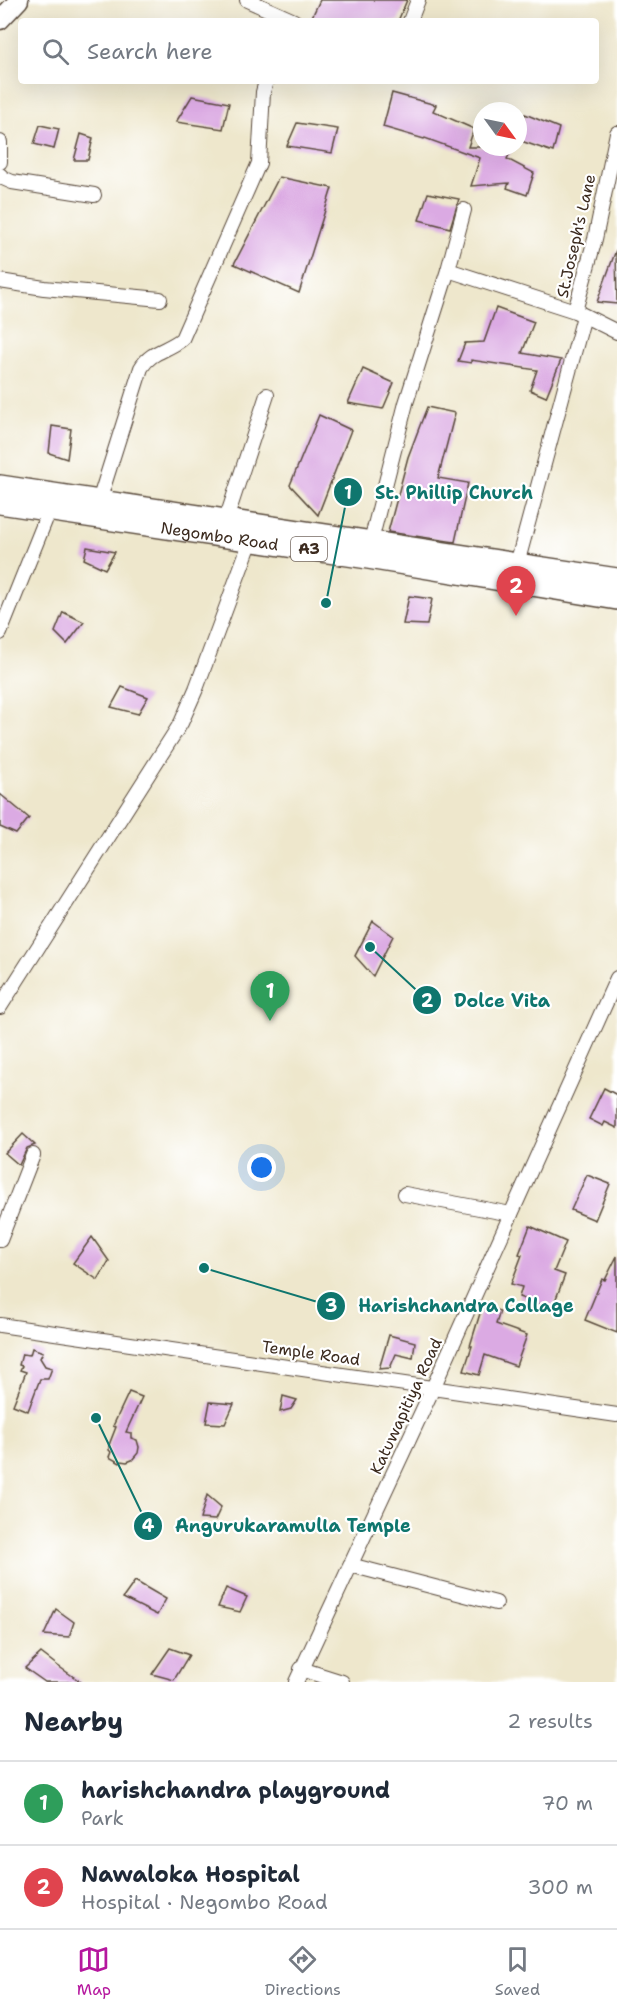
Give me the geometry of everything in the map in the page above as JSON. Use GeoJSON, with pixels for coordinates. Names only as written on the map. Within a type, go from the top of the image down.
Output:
{"type":"FeatureCollection","features":[{"type":"Feature","properties":{"kind":"highway","name":"Negombo Road"},"geometry":{"type":"LineString","coordinates":[[0,486],[226,520],[254,533],[368,558],[617,599]]}},
{"type":"Feature","properties":{"kind":"highway","name":"Negombo Road"},"geometry":{"type":"LineString","coordinates":[[0,503],[49,511],[254,533],[371,541],[617,579]]}},
{"type":"Feature","properties":{"kind":"main road"},"geometry":{"type":"LineString","coordinates":[[0,20],[19,0]]}},
{"type":"Feature","properties":{"kind":"street"},"geometry":{"type":"LineString","coordinates":[[247,0],[283,18]]}},
{"type":"Feature","properties":{"kind":"street"},"geometry":{"type":"LineString","coordinates":[[411,18],[418,0]]}},
{"type":"Feature","properties":{"kind":"street"},"geometry":{"type":"LineString","coordinates":[[99,501],[141,368],[147,357],[174,346],[182,339],[258,163],[265,84]]}},
{"type":"Feature","properties":{"kind":"street","name":"St.Joseph's Lane"},"geometry":{"type":"LineString","coordinates":[[517,564],[579,314],[617,133]]}},
{"type":"Feature","properties":{"kind":"street"},"geometry":{"type":"LineString","coordinates":[[0,142],[0,162]]}},
{"type":"Feature","properties":{"kind":"street"},"geometry":{"type":"LineString","coordinates":[[0,175],[12,182],[94,195]]}},
{"type":"Feature","properties":{"kind":"street"},"geometry":{"type":"LineString","coordinates":[[371,541],[406,403],[448,270],[464,210]]}},
{"type":"Feature","properties":{"kind":"street"},"geometry":{"type":"LineString","coordinates":[[448,270],[579,314],[617,332]]}},
{"type":"Feature","properties":{"kind":"street"},"geometry":{"type":"LineString","coordinates":[[0,281],[44,288],[160,299]]}},
{"type":"Feature","properties":{"kind":"street"},"geometry":{"type":"LineString","coordinates":[[226,520],[267,395]]}},
{"type":"Feature","properties":{"kind":"street"},"geometry":{"type":"LineString","coordinates":[[0,633],[49,511]]}},
{"type":"Feature","properties":{"kind":"street"},"geometry":{"type":"LineString","coordinates":[[0,1007],[181,723],[196,689],[254,533]]}},
{"type":"Feature","properties":{"kind":"street","name":"Katuwapitiya Road"},"geometry":{"type":"LineString","coordinates":[[298,1676],[433,1388],[617,978]]}},
{"type":"Feature","properties":{"kind":"street"},"geometry":{"type":"LineString","coordinates":[[0,1240],[33,1155]]}},
{"type":"Feature","properties":{"kind":"street"},"geometry":{"type":"LineString","coordinates":[[405,1194],[511,1214]]}},
{"type":"Feature","properties":{"kind":"street","name":"Temple Road"},"geometry":{"type":"LineString","coordinates":[[0,1325],[617,1415]]}},
{"type":"Feature","properties":{"kind":"street"},"geometry":{"type":"LineString","coordinates":[[350,1565],[496,1604]]}},
{"type":"Feature","properties":{"kind":"street"},"geometry":{"type":"LineString","coordinates":[[298,1676],[342,1682]]}},
{"type":"Feature","properties":{"kind":"building"},"geometry":{"type":"Polygon","coordinates":[[[320,0],[407,0],[399,18],[311,18],[320,0]]]}},
{"type":"Feature","properties":{"kind":"building"},"geometry":{"type":"Polygon","coordinates":[[[392,93],[436,105],[433,111],[473,129],[468,147],[473,147],[473,155],[425,138],[383,127],[392,93]]]}},
{"type":"Feature","properties":{"kind":"building"},"geometry":{"type":"Polygon","coordinates":[[[192,96],[229,103],[223,129],[176,122],[192,96]]]}},
{"type":"Feature","properties":{"kind":"building"},"geometry":{"type":"Polygon","coordinates":[[[527,115],[559,128],[553,152],[527,143],[527,115]]]}},
{"type":"Feature","properties":{"kind":"building"},"geometry":{"type":"Polygon","coordinates":[[[297,123],[338,129],[332,153],[287,146],[297,123]]]}},
{"type":"Feature","properties":{"kind":"building"},"geometry":{"type":"Polygon","coordinates":[[[40,125],[59,129],[54,149],[34,144],[40,125]]]}},
{"type":"Feature","properties":{"kind":"building"},"geometry":{"type":"Polygon","coordinates":[[[81,134],[93,138],[88,160],[74,160],[81,134]]]}},
{"type":"Feature","properties":{"kind":"building"},"geometry":{"type":"Polygon","coordinates":[[[474,156],[508,156],[507,159],[534,173],[527,195],[507,188],[509,183],[471,186],[480,158],[474,156]]]}},
{"type":"Feature","properties":{"kind":"building"},"geometry":{"type":"Polygon","coordinates":[[[279,177],[332,188],[299,293],[234,264],[279,177]]]}},
{"type":"Feature","properties":{"kind":"building"},"geometry":{"type":"Polygon","coordinates":[[[428,193],[459,199],[450,228],[419,220],[428,193]]]}},
{"type":"Feature","properties":{"kind":"building"},"geometry":{"type":"Polygon","coordinates":[[[616,250],[617,304],[597,302],[616,250]]]}},
{"type":"Feature","properties":{"kind":"building"},"geometry":{"type":"Polygon","coordinates":[[[496,308],[534,322],[522,353],[561,360],[546,397],[530,390],[537,370],[471,360],[471,363],[458,361],[465,343],[484,342],[496,308]]]}},
{"type":"Feature","properties":{"kind":"building"},"geometry":{"type":"Polygon","coordinates":[[[363,369],[394,383],[383,409],[348,403],[363,369]]]}},
{"type":"Feature","properties":{"kind":"building"},"geometry":{"type":"Polygon","coordinates":[[[427,407],[455,413],[438,478],[468,483],[455,542],[388,532],[408,457],[427,407]]]}},
{"type":"Feature","properties":{"kind":"building"},"geometry":{"type":"Polygon","coordinates":[[[319,415],[351,430],[318,515],[290,485],[319,415]]]}},
{"type":"Feature","properties":{"kind":"building"},"geometry":{"type":"Polygon","coordinates":[[[52,426],[71,429],[67,459],[49,453],[52,426]]]}},
{"type":"Feature","properties":{"kind":"building"},"geometry":{"type":"Polygon","coordinates":[[[87,547],[115,552],[105,569],[84,559],[87,547]]]}},
{"type":"Feature","properties":{"kind":"building"},"geometry":{"type":"Polygon","coordinates":[[[409,596],[432,599],[427,625],[403,624],[409,596]]]}},
{"type":"Feature","properties":{"kind":"building"},"geometry":{"type":"Polygon","coordinates":[[[63,612],[84,622],[67,644],[55,632],[63,612]]]}},
{"type":"Feature","properties":{"kind":"building"},"geometry":{"type":"Polygon","coordinates":[[[122,687],[148,697],[138,714],[111,707],[122,687]]]}},
{"type":"Feature","properties":{"kind":"building"},"geometry":{"type":"Polygon","coordinates":[[[0,794],[29,818],[16,834],[0,827],[0,794]]]}},
{"type":"Feature","properties":{"kind":"building"},"geometry":{"type":"Polygon","coordinates":[[[373,921],[393,936],[373,976],[355,956],[373,921]]]}},
{"type":"Feature","properties":{"kind":"building"},"geometry":{"type":"Polygon","coordinates":[[[604,1088],[617,1095],[617,1128],[605,1122],[603,1126],[589,1119],[604,1088]]]}},
{"type":"Feature","properties":{"kind":"building"},"geometry":{"type":"Polygon","coordinates":[[[23,1134],[35,1145],[27,1148],[19,1165],[5,1153],[23,1134]]]}},
{"type":"Feature","properties":{"kind":"building"},"geometry":{"type":"Polygon","coordinates":[[[587,1175],[610,1184],[595,1220],[571,1210],[587,1175]]]}},
{"type":"Feature","properties":{"kind":"building"},"geometry":{"type":"Polygon","coordinates":[[[530,1226],[566,1242],[554,1271],[565,1275],[552,1309],[519,1297],[522,1287],[511,1284],[530,1226]]]}},
{"type":"Feature","properties":{"kind":"building"},"geometry":{"type":"Polygon","coordinates":[[[92,1237],[109,1261],[98,1280],[73,1263],[92,1237]]]}},
{"type":"Feature","properties":{"kind":"building"},"geometry":{"type":"Polygon","coordinates":[[[617,1256],[617,1333],[585,1320],[602,1279],[605,1280],[617,1256]]]}},
{"type":"Feature","properties":{"kind":"building"},"geometry":{"type":"Polygon","coordinates":[[[482,1307],[500,1311],[496,1324],[527,1335],[516,1366],[485,1355],[479,1375],[464,1371],[482,1307]]]}},
{"type":"Feature","properties":{"kind":"building"},"geometry":{"type":"Polygon","coordinates":[[[389,1335],[415,1342],[413,1358],[396,1354],[390,1368],[379,1369],[389,1335]]]}},
{"type":"Feature","properties":{"kind":"building"},"geometry":{"type":"Polygon","coordinates":[[[32,1348],[43,1352],[40,1358],[45,1366],[52,1368],[48,1379],[40,1379],[28,1411],[13,1405],[26,1372],[20,1370],[22,1354],[30,1355],[32,1348]]]}},
{"type":"Feature","properties":{"kind":"building"},"geometry":{"type":"Polygon","coordinates":[[[129,1392],[142,1397],[126,1432],[131,1433],[131,1438],[137,1440],[139,1447],[138,1453],[132,1460],[120,1463],[109,1457],[111,1452],[109,1445],[116,1427],[113,1426],[129,1392]]]}},
{"type":"Feature","properties":{"kind":"building"},"geometry":{"type":"Polygon","coordinates":[[[283,1396],[297,1400],[291,1409],[280,1412],[283,1396]]]}},
{"type":"Feature","properties":{"kind":"building"},"geometry":{"type":"Polygon","coordinates":[[[210,1402],[234,1404],[225,1424],[206,1423],[210,1402]]]}},
{"type":"Feature","properties":{"kind":"building"},"geometry":{"type":"Polygon","coordinates":[[[207,1495],[221,1507],[215,1520],[200,1519],[207,1495]]]}},
{"type":"Feature","properties":{"kind":"building"},"geometry":{"type":"Polygon","coordinates":[[[135,1581],[166,1599],[157,1615],[123,1598],[135,1581]]]}},
{"type":"Feature","properties":{"kind":"building"},"geometry":{"type":"Polygon","coordinates":[[[226,1588],[247,1597],[240,1612],[218,1607],[226,1588]]]}},
{"type":"Feature","properties":{"kind":"building"},"geometry":{"type":"Polygon","coordinates":[[[56,1609],[74,1622],[69,1637],[44,1635],[56,1609]]]}},
{"type":"Feature","properties":{"kind":"building"},"geometry":{"type":"Polygon","coordinates":[[[170,1648],[189,1655],[174,1680],[152,1674],[170,1648]]]}},
{"type":"Feature","properties":{"kind":"building"},"geometry":{"type":"Polygon","coordinates":[[[41,1653],[81,1682],[45,1682],[25,1668],[41,1653]]]}},
{"type":"Feature","properties":{"kind":"place","name":"St. Phillip Church"},"geometry":{"type":"Point","coordinates":[326,603]}},
{"type":"Feature","properties":{"kind":"place","name":"Nawaloka Hospital"},"geometry":{"type":"Point","coordinates":[516,616]}},
{"type":"Feature","properties":{"kind":"place","name":"Dolce Vita"},"geometry":{"type":"Point","coordinates":[370,947]}},
{"type":"Feature","properties":{"kind":"place","name":"harishchandra playground"},"geometry":{"type":"Point","coordinates":[270,1021]}},
{"type":"Feature","properties":{"kind":"place","name":"Harishchandra Collage"},"geometry":{"type":"Point","coordinates":[204,1268]}},
{"type":"Feature","properties":{"kind":"place","name":"Angurukaramulla Temple"},"geometry":{"type":"Point","coordinates":[96,1418]}}]}
